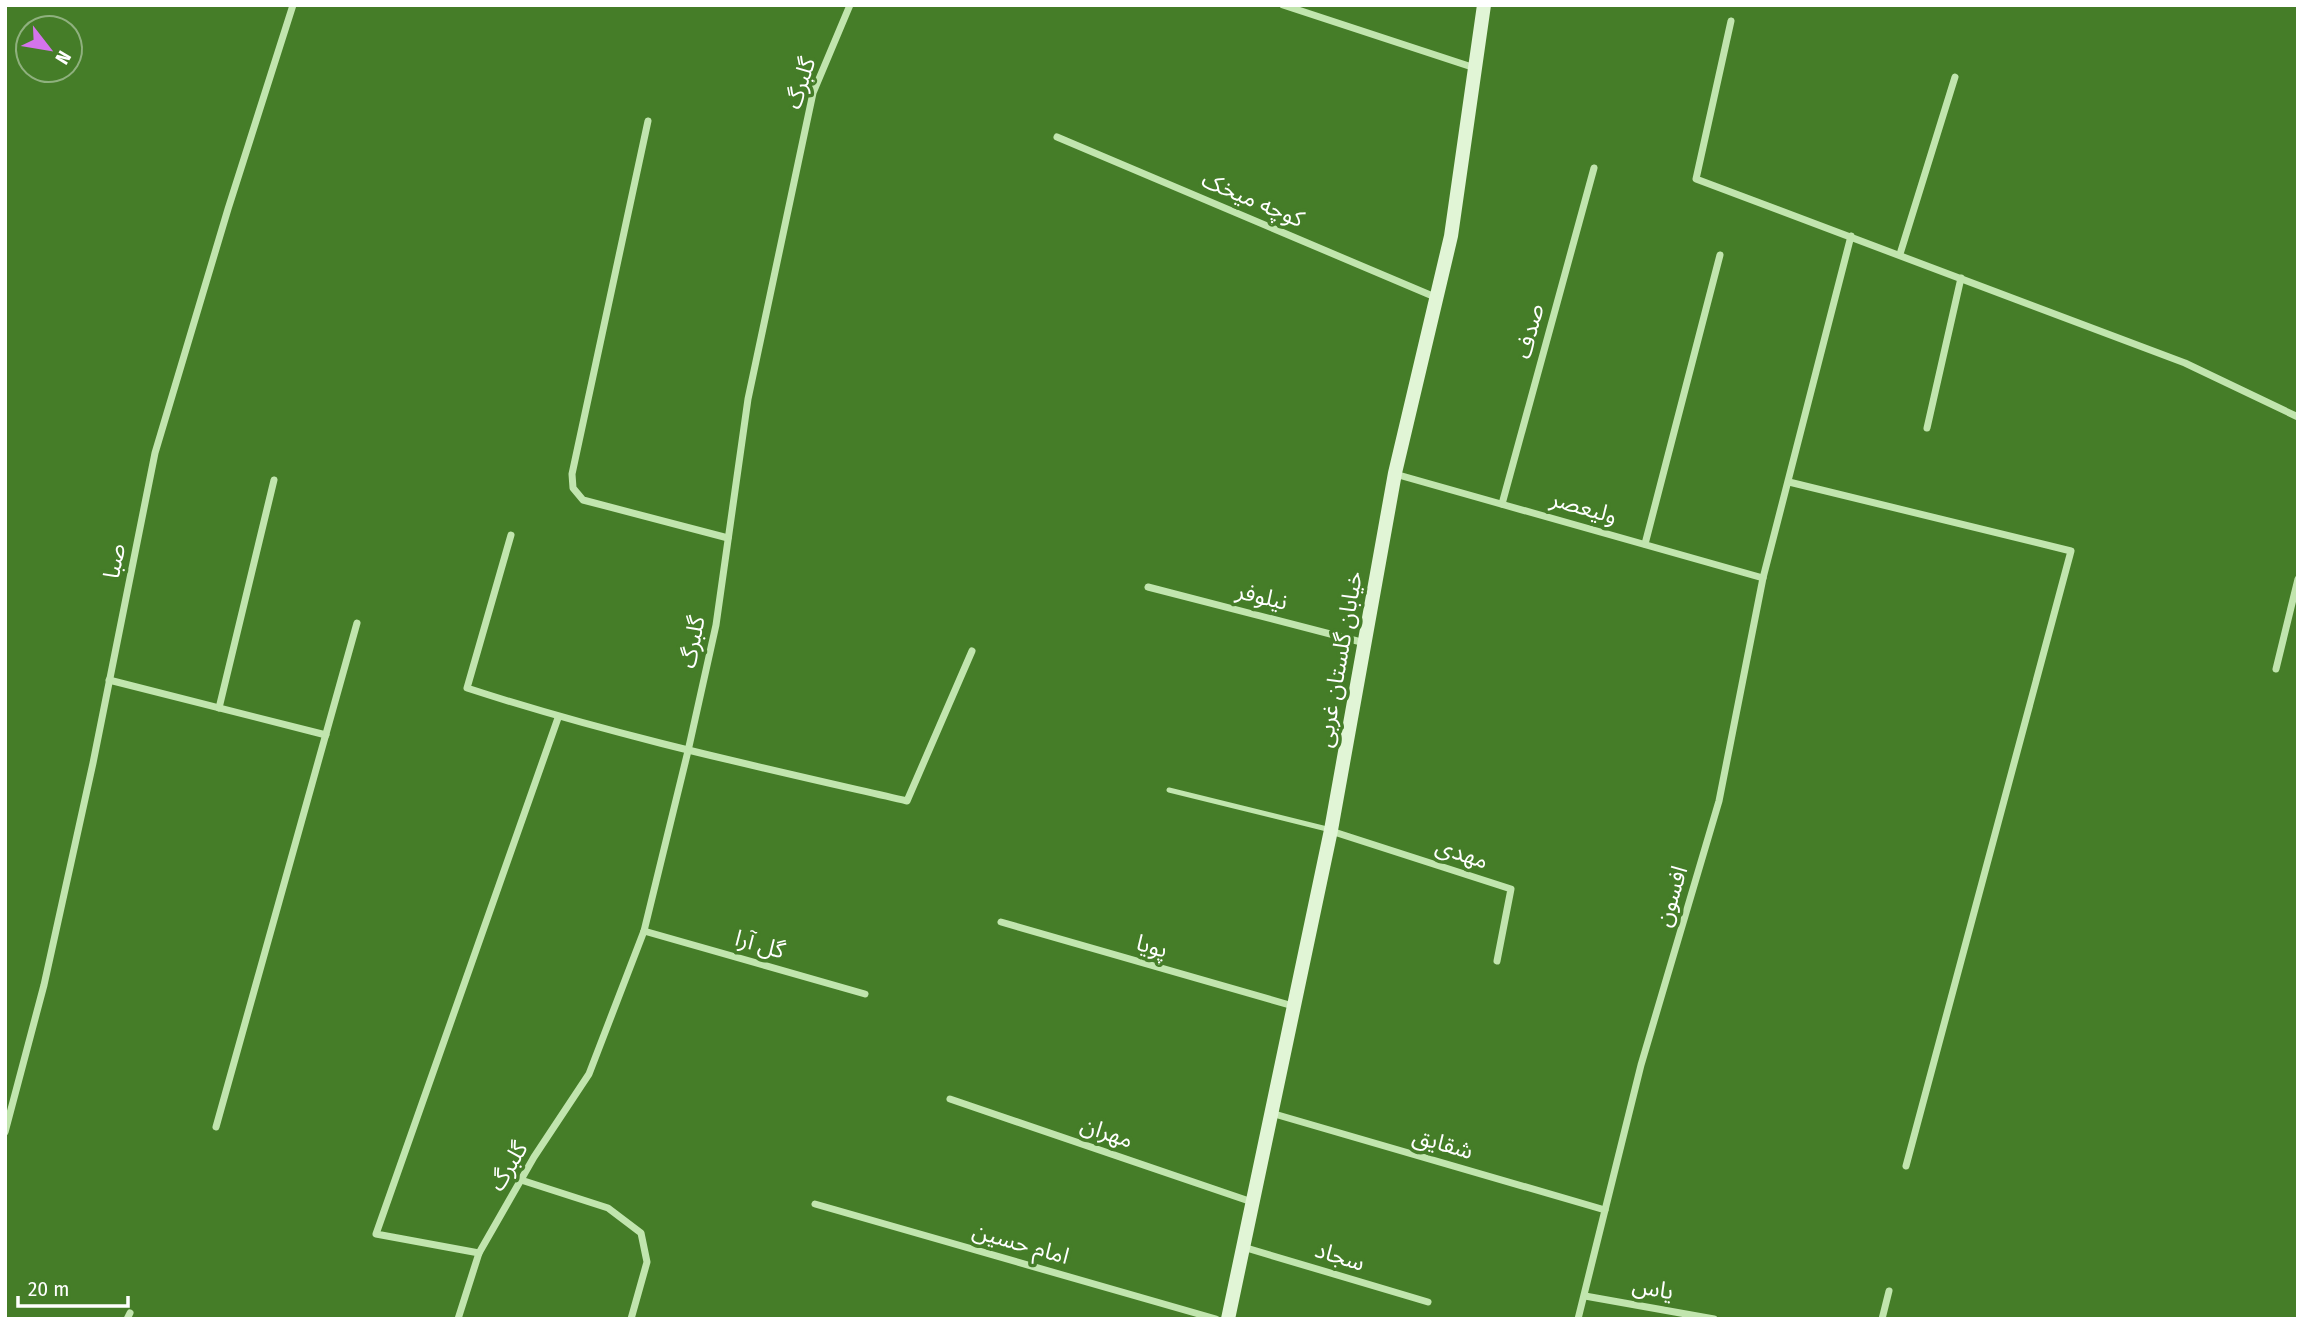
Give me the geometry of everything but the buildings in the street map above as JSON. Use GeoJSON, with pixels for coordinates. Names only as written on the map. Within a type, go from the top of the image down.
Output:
{"type":"FeatureCollection","features":[{"type":"Feature","properties":{"kind":"street","name":"صبا"},"geometry":{"type":"LineString","coordinates":[[5,1132],[44,985],[110,680],[155,453],[293,5]]}},
{"type":"Feature","properties":{"kind":"street","name":"گلبرگ"},"geometry":{"type":"LineString","coordinates":[[458,1319],[479,1253],[521,1180],[589,1074],[644,931],[716,625],[748,399],[813,93],[850,5]]}},
{"type":"Feature","properties":{"kind":"street"},"geometry":{"type":"LineString","coordinates":[[1283,5],[1475,68]]}},
{"type":"Feature","properties":{"kind":"street","name":"خیابان گلستان غربی"},"geometry":{"type":"LineString","coordinates":[[1228,1319],[1331,830],[1395,473],[1451,236],[1484,5]]}},
{"type":"Feature","properties":{"kind":"street"},"geometry":{"type":"LineString","coordinates":[[1731,21],[1696,179],[2185,363],[2298,417]]}},
{"type":"Feature","properties":{"kind":"street"},"geometry":{"type":"LineString","coordinates":[[1900,254],[1955,77]]}},
{"type":"Feature","properties":{"kind":"street"},"geometry":{"type":"LineString","coordinates":[[648,121],[572,474],[573,488],[583,500],[728,538]]}},
{"type":"Feature","properties":{"kind":"street","name":"کوچه میخک"},"geometry":{"type":"LineString","coordinates":[[1057,137],[1435,297]]}},
{"type":"Feature","properties":{"kind":"street","name":"صدف"},"geometry":{"type":"LineString","coordinates":[[1502,504],[1594,168]]}},
{"type":"Feature","properties":{"kind":"street"},"geometry":{"type":"LineString","coordinates":[[1851,236],[1789,482],[2071,551],[1906,1166]]}},
{"type":"Feature","properties":{"kind":"street"},"geometry":{"type":"LineString","coordinates":[[1645,544],[1720,255]]}},
{"type":"Feature","properties":{"kind":"street"},"geometry":{"type":"LineString","coordinates":[[1927,428],[1961,278]]}},
{"type":"Feature","properties":{"kind":"street","name":"ولیعصر"},"geometry":{"type":"LineString","coordinates":[[1395,473],[1763,578]]}},
{"type":"Feature","properties":{"kind":"street"},"geometry":{"type":"LineString","coordinates":[[219,708],[274,480]]}},
{"type":"Feature","properties":{"kind":"street","name":"افسون"},"geometry":{"type":"LineString","coordinates":[[1578,1319],[1641,1065],[1719,801],[1763,578],[1789,482]]}},
{"type":"Feature","properties":{"kind":"street"},"geometry":{"type":"LineString","coordinates":[[510,535],[467,688],[558,718],[688,751],[907,801],[972,651]]}},
{"type":"Feature","properties":{"kind":"street"},"geometry":{"type":"LineString","coordinates":[[2276,669],[2298,579]]}},
{"type":"Feature","properties":{"kind":"street","name":"نیلوفر"},"geometry":{"type":"LineString","coordinates":[[1148,587],[1366,643]]}},
{"type":"Feature","properties":{"kind":"street"},"geometry":{"type":"LineString","coordinates":[[216,1127],[357,623]]}},
{"type":"Feature","properties":{"kind":"street"},"geometry":{"type":"LineString","coordinates":[[110,680],[326,735]]}},
{"type":"Feature","properties":{"kind":"street"},"geometry":{"type":"LineString","coordinates":[[479,1253],[376,1234],[558,718]]}},
{"type":"Feature","properties":{"kind":"street","name":"مهدی"},"geometry":{"type":"LineString","coordinates":[[1331,830],[1511,889],[1497,961]]}},
{"type":"Feature","properties":{"kind":"street","name":"پویا"},"geometry":{"type":"LineString","coordinates":[[1001,922],[1293,1006]]}},
{"type":"Feature","properties":{"kind":"street","name":"گل آرا"},"geometry":{"type":"LineString","coordinates":[[644,931],[865,994]]}},
{"type":"Feature","properties":{"kind":"street","name":"مهران"},"geometry":{"type":"LineString","coordinates":[[950,1099],[1252,1202]]}},
{"type":"Feature","properties":{"kind":"street","name":"شقایق"},"geometry":{"type":"LineString","coordinates":[[1270,1113],[1605,1210]]}},
{"type":"Feature","properties":{"kind":"street"},"geometry":{"type":"LineString","coordinates":[[521,1180],[608,1208],[641,1233],[647,1262],[631,1319]]}},
{"type":"Feature","properties":{"kind":"street","name":"امام حسین"},"geometry":{"type":"LineString","coordinates":[[815,1204],[1216,1319]]}},
{"type":"Feature","properties":{"kind":"street","name":"سجاد"},"geometry":{"type":"LineString","coordinates":[[1242,1247],[1428,1302]]}},
{"type":"Feature","properties":{"kind":"street"},"geometry":{"type":"LineString","coordinates":[[1882,1319],[1889,1291]]}},
{"type":"Feature","properties":{"kind":"street","name":"یاس"},"geometry":{"type":"LineString","coordinates":[[1585,1296],[1714,1319]]}},
{"type":"Feature","properties":{"kind":"lane"},"geometry":{"type":"LineString","coordinates":[[1169,790],[1331,830]]}}]}
